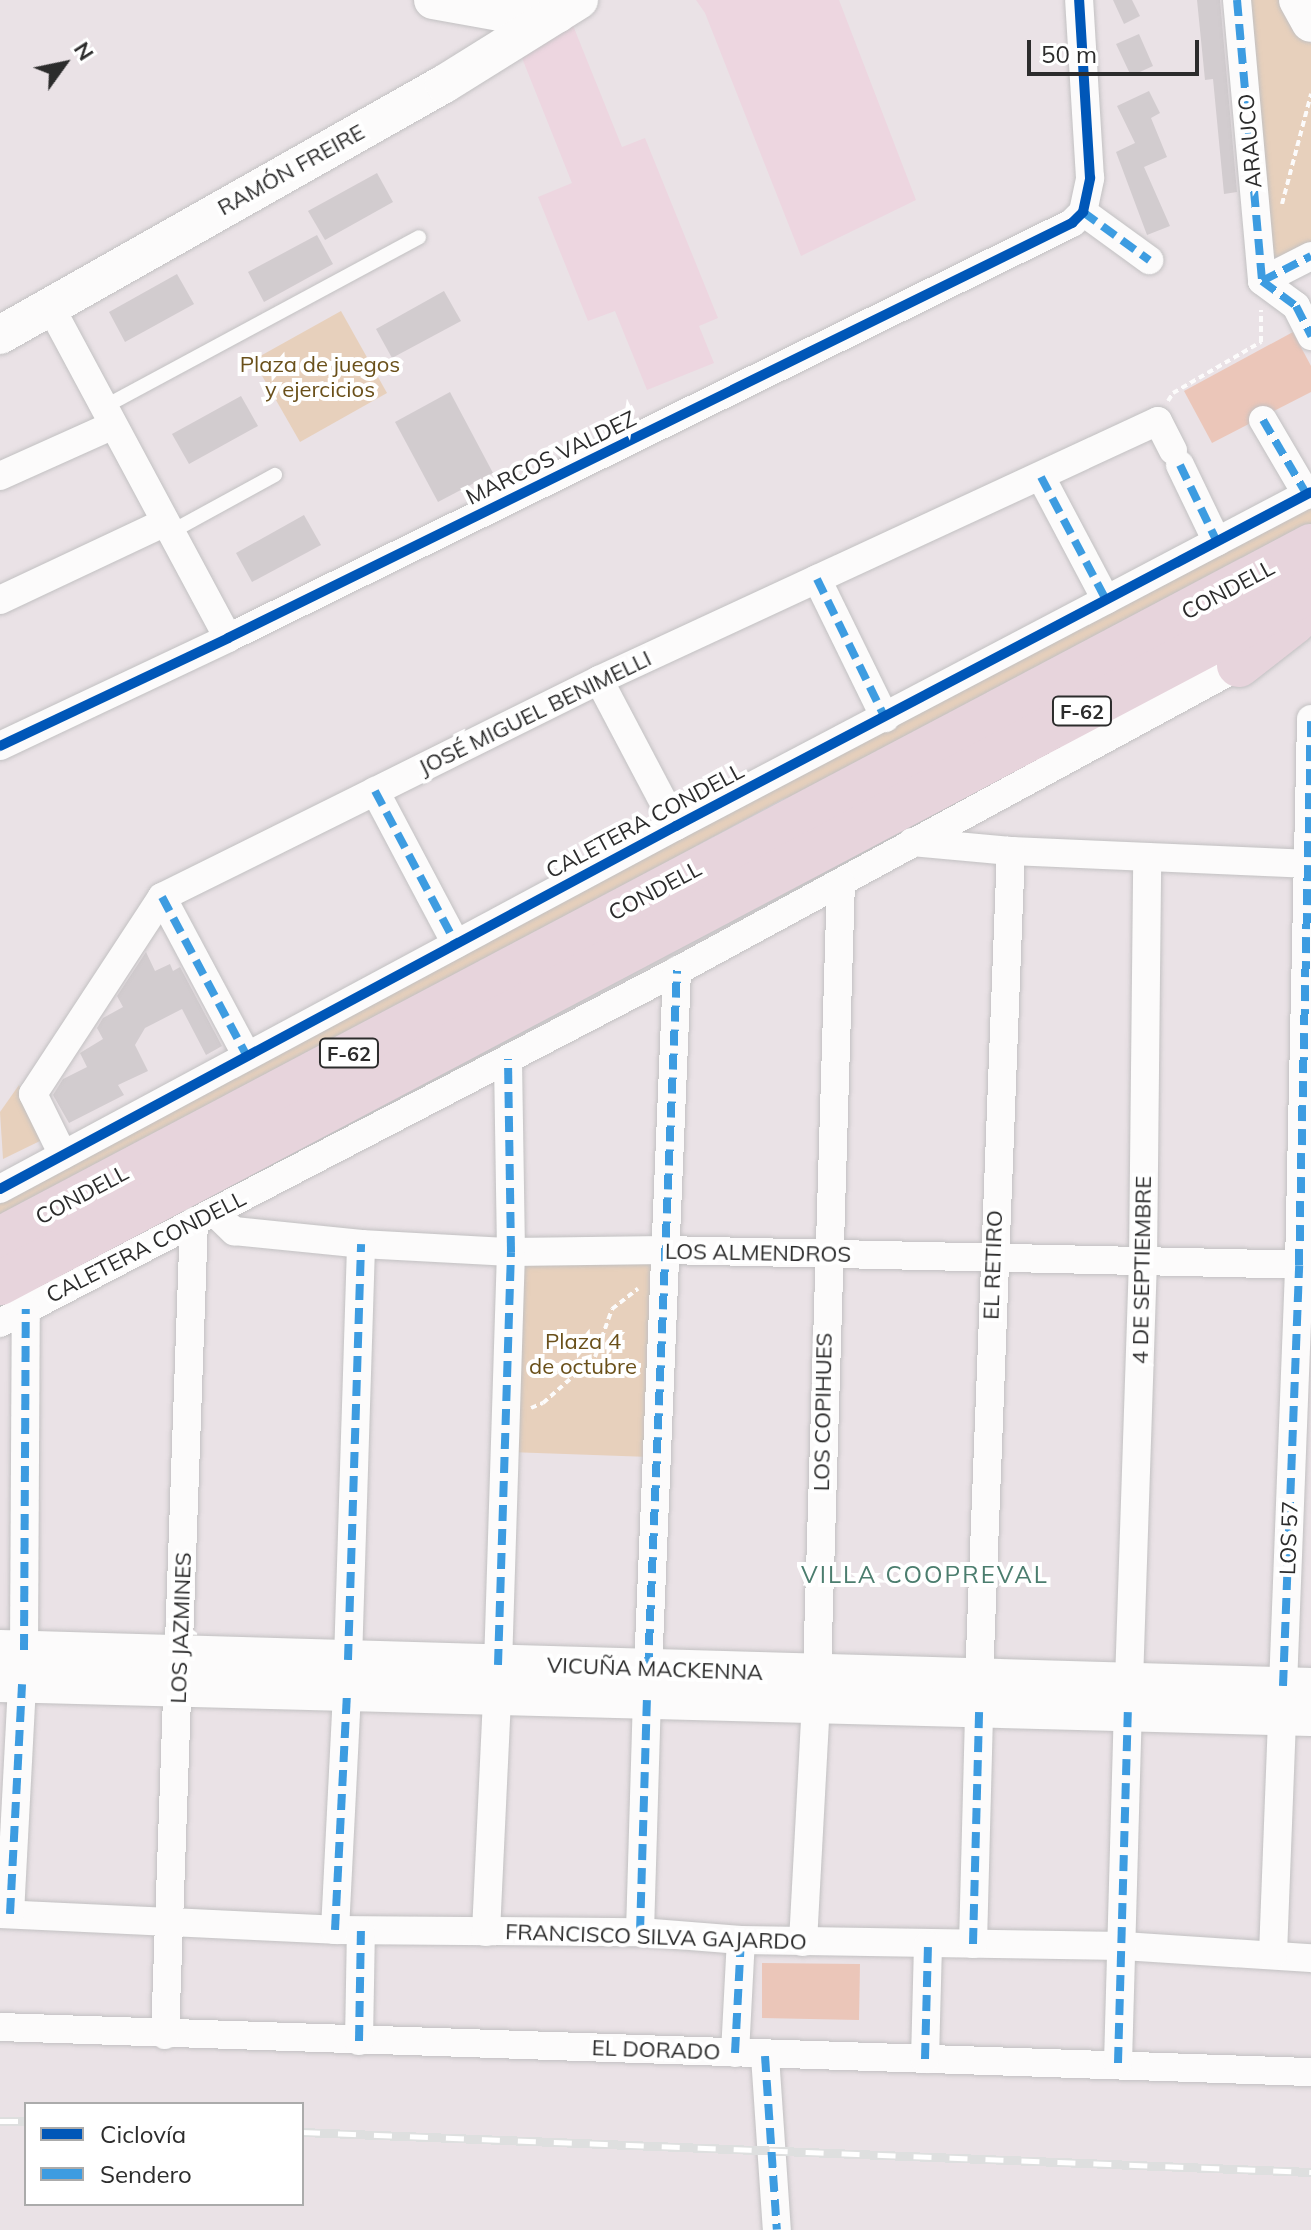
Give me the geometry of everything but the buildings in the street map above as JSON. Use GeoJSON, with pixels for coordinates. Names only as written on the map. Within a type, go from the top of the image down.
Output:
{"type":"FeatureCollection","features":[{"type":"Feature","properties":{"kind":"main road"},"geometry":{"type":"LineString","coordinates":[[433,0],[485,11],[568,7]]}},
{"type":"Feature","properties":{"kind":"main road"},"geometry":{"type":"LineString","coordinates":[[1298,0],[1311,23]]}},
{"type":"Feature","properties":{"kind":"main road","name":"RAMÓN FREIRE"},"geometry":{"type":"LineString","coordinates":[[0,335],[494,53],[568,7]]}},
{"type":"Feature","properties":{"kind":"main road"},"geometry":{"type":"LineString","coordinates":[[485,11],[491,23],[494,53]]}},
{"type":"Feature","properties":{"kind":"main road","name":"CONDELL"},"geometry":{"type":"LineString","coordinates":[[0,1239],[1311,546]]}},
{"type":"Feature","properties":{"kind":"main road","name":"CONDELL"},"geometry":{"type":"LineString","coordinates":[[13,1296],[1311,590]]}},
{"type":"Feature","properties":{"kind":"main road"},"geometry":{"type":"LineString","coordinates":[[1239,665],[1311,608]]}},
{"type":"Feature","properties":{"kind":"main road","name":"VICUÑA MACKENNA"},"geometry":{"type":"LineString","coordinates":[[12,1666],[1297,1702]]}},
{"type":"Feature","properties":{"kind":"street"},"geometry":{"type":"LineString","coordinates":[[1079,0],[1090,178],[1083,212],[1149,260]]}},
{"type":"Feature","properties":{"kind":"street","name":"ARAUCO"},"geometry":{"type":"LineString","coordinates":[[1237,0],[1262,281]]}},
{"type":"Feature","properties":{"kind":"street","name":"MARCOS VALDEZ"},"geometry":{"type":"LineString","coordinates":[[0,746],[228,638],[1050,235],[1083,212]]}},
{"type":"Feature","properties":{"kind":"street"},"geometry":{"type":"LineString","coordinates":[[1311,256],[1262,281],[1296,306],[1311,336]]}},
{"type":"Feature","properties":{"kind":"street"},"geometry":{"type":"LineString","coordinates":[[50,306],[106,417],[228,638]]}},
{"type":"Feature","properties":{"kind":"street"},"geometry":{"type":"LineString","coordinates":[[0,476],[106,417]]}},
{"type":"Feature","properties":{"kind":"street"},"geometry":{"type":"LineString","coordinates":[[1263,420],[1309,494]]}},
{"type":"Feature","properties":{"kind":"street"},"geometry":{"type":"LineString","coordinates":[[1158,421],[1217,542]]}},
{"type":"Feature","properties":{"kind":"street","name":"JOSÉ MIGUEL BENIMELLI"},"geometry":{"type":"LineString","coordinates":[[162,897],[599,680],[1158,421]]}},
{"type":"Feature","properties":{"kind":"street"},"geometry":{"type":"LineString","coordinates":[[1041,477],[1106,600]]}},
{"type":"Feature","properties":{"kind":"street","name":"CALETERA CONDELL"},"geometry":{"type":"LineString","coordinates":[[0,1189],[676,826],[1309,494]]}},
{"type":"Feature","properties":{"kind":"street"},"geometry":{"type":"LineString","coordinates":[[0,600],[167,528]]}},
{"type":"Feature","properties":{"kind":"street"},"geometry":{"type":"LineString","coordinates":[[817,579],[885,718]]}},
{"type":"Feature","properties":{"kind":"street","name":"CALETERA CONDELL"},"geometry":{"type":"LineString","coordinates":[[0,1323],[13,1296],[204,1217],[677,971],[1239,665],[1311,632]]}},
{"type":"Feature","properties":{"kind":"street"},"geometry":{"type":"LineString","coordinates":[[599,680],[676,826]]}},
{"type":"Feature","properties":{"kind":"street","name":"LOS 57"},"geometry":{"type":"LineString","coordinates":[[1273,1954],[1297,1702],[1311,719]]}},
{"type":"Feature","properties":{"kind":"street"},"geometry":{"type":"LineString","coordinates":[[375,791],[456,944]]}},
{"type":"Feature","properties":{"kind":"street"},"geometry":{"type":"LineString","coordinates":[[912,842],[1011,851],[1309,864]]}},
{"type":"Feature","properties":{"kind":"street","name":"EL RETIRO"},"geometry":{"type":"LineString","coordinates":[[973,1944],[993,1258],[1011,851]]}},
{"type":"Feature","properties":{"kind":"street","name":"4 DE SEPTIEMBRE"},"geometry":{"type":"LineString","coordinates":[[1118,2063],[1143,1262],[1147,857]]}},
{"type":"Feature","properties":{"kind":"street","name":"LOS COPIHUES"},"geometry":{"type":"LineString","coordinates":[[803,1942],[816,1689],[827,1254],[841,883]]}},
{"type":"Feature","properties":{"kind":"street"},"geometry":{"type":"LineString","coordinates":[[63,1155],[33,1094],[162,897],[247,1056]]}},
{"type":"Feature","properties":{"kind":"street"},"geometry":{"type":"LineString","coordinates":[[640,1932],[647,1684],[677,971]]}},
{"type":"Feature","properties":{"kind":"street"},"geometry":{"type":"LineString","coordinates":[[486,1932],[498,1680],[511,1252],[508,1059]]}},
{"type":"Feature","properties":{"kind":"street","name":"LOS ALMENDROS"},"geometry":{"type":"LineString","coordinates":[[204,1217],[234,1231],[361,1244],[664,1260],[827,1254],[1305,1265]]}},
{"type":"Feature","properties":{"kind":"street","name":"LOS JAZMINES"},"geometry":{"type":"LineString","coordinates":[[165,2035],[168,1921],[204,1217]]}},
{"type":"Feature","properties":{"kind":"street"},"geometry":{"type":"LineString","coordinates":[[359,2041],[348,1930],[347,1676],[361,1244]]}},
{"type":"Feature","properties":{"kind":"street"},"geometry":{"type":"LineString","coordinates":[[5,1914],[12,1666],[13,1296]]}},
{"type":"Feature","properties":{"kind":"street","name":"FRANCISCO SILVA GAJARDO"},"geometry":{"type":"LineString","coordinates":[[5,1914],[348,1930],[640,1932],[803,1942],[1123,1946],[1311,1958]]}},
{"type":"Feature","properties":{"kind":"street"},"geometry":{"type":"LineString","coordinates":[[735,2053],[741,1940]]}},
{"type":"Feature","properties":{"kind":"street"},"geometry":{"type":"LineString","coordinates":[[925,2059],[928,1945]]}},
{"type":"Feature","properties":{"kind":"street","name":"EL DORADO"},"geometry":{"type":"LineString","coordinates":[[0,2027],[765,2056],[1118,2063],[1311,2072]]}},
{"type":"Feature","properties":{"kind":"street"},"geometry":{"type":"LineString","coordinates":[[765,2056],[777,2230]]}},
{"type":"Feature","properties":{"kind":"lane"},"geometry":{"type":"LineString","coordinates":[[106,417],[419,237]]}},
{"type":"Feature","properties":{"kind":"lane"},"geometry":{"type":"LineString","coordinates":[[167,528],[275,475]]}},
{"type":"Feature","properties":{"kind":"path"},"geometry":{"type":"LineString","coordinates":[[1281,209],[1311,94]]}},
{"type":"Feature","properties":{"kind":"path"},"geometry":{"type":"LineString","coordinates":[[1158,421],[1173,393],[1261,342],[1262,281]]}},
{"type":"Feature","properties":{"kind":"path"},"geometry":{"type":"LineString","coordinates":[[506,1420],[543,1403],[595,1357],[612,1309],[664,1260]]}},
{"type":"Feature","properties":{"kind":"shaded area"},"geometry":{"type":"Polygon","coordinates":[[[696,0],[839,0],[916,200],[801,256],[705,13],[696,0]]]}},
{"type":"Feature","properties":{"kind":"shaded area"},"geometry":{"type":"Polygon","coordinates":[[[572,23],[622,147],[645,138],[718,318],[699,326],[714,363],[647,390],[615,311],[588,321],[538,197],[572,183],[520,53],[572,23]]]}},
{"type":"Feature","properties":{"kind":"shaded area"},"geometry":{"type":"Polygon","coordinates":[[[1293,332],[1311,366],[1311,392],[1212,443],[1184,391],[1293,332]]]}},
{"type":"Feature","properties":{"kind":"shaded area"},"geometry":{"type":"Polygon","coordinates":[[[762,1963],[860,1964],[859,2020],[762,2018],[762,1963]]]}},
{"type":"Feature","properties":{"kind":"green space"},"geometry":{"type":"Polygon","coordinates":[[[1239,0],[1286,0],[1311,44],[1311,245],[1287,258],[1273,257],[1239,0]]]}},
{"type":"Feature","properties":{"kind":"green space","name":"Plaza de juegos y ejercicios"},"geometry":{"type":"Polygon","coordinates":[[[341,311],[387,393],[300,442],[253,360],[341,311]]]}},
{"type":"Feature","properties":{"kind":"green space"},"geometry":{"type":"Polygon","coordinates":[[[1311,501],[1311,533],[823,787],[783,799],[696,846],[637,888],[0,1224],[0,1204],[1311,501]]]}},
{"type":"Feature","properties":{"kind":"green space"},"geometry":{"type":"Polygon","coordinates":[[[19,1085],[42,1140],[3,1159],[0,1112],[19,1085]]]}},
{"type":"Feature","properties":{"kind":"green space","name":"Plaza 4 de octubre"},"geometry":{"type":"Polygon","coordinates":[[[518,1254],[655,1255],[650,1457],[509,1452],[518,1254]]]}},
{"type":"Feature","properties":{"kind":"railway"},"geometry":{"type":"LineString","coordinates":[[0,2121],[24,2121]]}},
{"type":"Feature","properties":{"kind":"railway"},"geometry":{"type":"LineString","coordinates":[[304,2132],[1311,2172]]}},
{"type":"Feature","properties":{"kind":"marked path"},"geometry":{"type":"LineString","coordinates":[[1237,0],[1262,281]]}},
{"type":"Feature","properties":{"kind":"marked path"},"geometry":{"type":"LineString","coordinates":[[1083,212],[1149,260]]}},
{"type":"Feature","properties":{"kind":"marked path"},"geometry":{"type":"LineString","coordinates":[[1262,281],[1311,256]]}},
{"type":"Feature","properties":{"kind":"marked path"},"geometry":{"type":"LineString","coordinates":[[1262,281],[1296,306],[1311,336]]}},
{"type":"Feature","properties":{"kind":"marked path"},"geometry":{"type":"LineString","coordinates":[[1263,420],[1307,495]]}},
{"type":"Feature","properties":{"kind":"marked path"},"geometry":{"type":"LineString","coordinates":[[1180,465],[1217,542]]}},
{"type":"Feature","properties":{"kind":"marked path"},"geometry":{"type":"LineString","coordinates":[[1041,477],[1106,600]]}},
{"type":"Feature","properties":{"kind":"marked path"},"geometry":{"type":"LineString","coordinates":[[817,579],[885,718]]}},
{"type":"Feature","properties":{"kind":"marked path"},"geometry":{"type":"LineString","coordinates":[[1283,1686],[1299,1265],[1311,719]]}},
{"type":"Feature","properties":{"kind":"marked path"},"geometry":{"type":"LineString","coordinates":[[375,791],[456,944]]}},
{"type":"Feature","properties":{"kind":"marked path"},"geometry":{"type":"LineString","coordinates":[[162,897],[247,1056]]}},
{"type":"Feature","properties":{"kind":"marked path"},"geometry":{"type":"LineString","coordinates":[[648,1669],[677,971]]}},
{"type":"Feature","properties":{"kind":"marked path"},"geometry":{"type":"LineString","coordinates":[[498,1665],[511,1252],[508,1059]]}},
{"type":"Feature","properties":{"kind":"marked path"},"geometry":{"type":"LineString","coordinates":[[348,1660],[361,1244]]}},
{"type":"Feature","properties":{"kind":"marked path"},"geometry":{"type":"LineString","coordinates":[[24,1650],[26,1309]]}},
{"type":"Feature","properties":{"kind":"marked path"},"geometry":{"type":"LineString","coordinates":[[10,1914],[22,1684]]}},
{"type":"Feature","properties":{"kind":"marked path"},"geometry":{"type":"LineString","coordinates":[[335,1930],[347,1692]]}},
{"type":"Feature","properties":{"kind":"marked path"},"geometry":{"type":"LineString","coordinates":[[640,1932],[647,1700]]}},
{"type":"Feature","properties":{"kind":"marked path"},"geometry":{"type":"LineString","coordinates":[[973,1944],[979,1708]]}},
{"type":"Feature","properties":{"kind":"marked path"},"geometry":{"type":"LineString","coordinates":[[1118,2063],[1128,1712]]}},
{"type":"Feature","properties":{"kind":"marked path"},"geometry":{"type":"LineString","coordinates":[[359,2041],[361,1931]]}},
{"type":"Feature","properties":{"kind":"marked path"},"geometry":{"type":"LineString","coordinates":[[735,2053],[741,1940]]}},
{"type":"Feature","properties":{"kind":"marked path"},"geometry":{"type":"LineString","coordinates":[[925,2059],[928,1945]]}},
{"type":"Feature","properties":{"kind":"marked path"},"geometry":{"type":"LineString","coordinates":[[765,2056],[777,2230]]}},
{"type":"Feature","properties":{"kind":"cycle path"},"geometry":{"type":"LineString","coordinates":[[0,746],[228,638],[1072,223],[1083,212],[1090,178],[1079,0]]}},
{"type":"Feature","properties":{"kind":"cycle path"},"geometry":{"type":"LineString","coordinates":[[0,1189],[676,826],[1311,492]]}},
{"type":"Feature","properties":{"kind":"district","name":"VILLA COOPREVAL"},"geometry":{"type":"Point","coordinates":[925,1575]}}]}
